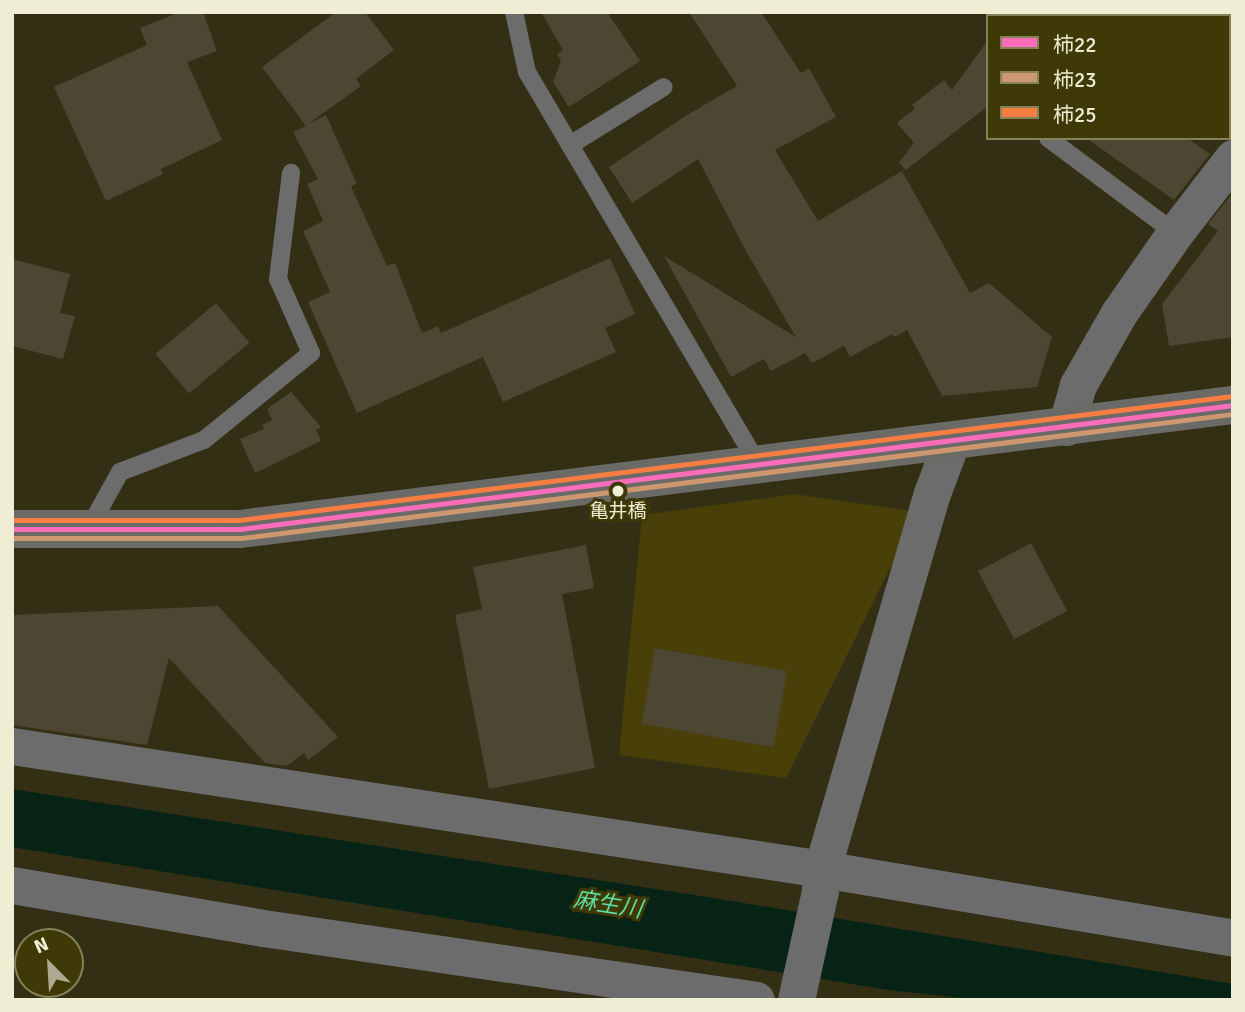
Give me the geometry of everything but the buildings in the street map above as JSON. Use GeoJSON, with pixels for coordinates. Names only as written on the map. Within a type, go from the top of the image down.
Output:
{"type":"FeatureCollection","features":[{"type":"Feature","properties":{"kind":"main road"},"geometry":{"type":"LineString","coordinates":[[12,529],[240,529],[1233,405]]}},
{"type":"Feature","properties":{"kind":"street"},"geometry":{"type":"LineString","coordinates":[[1066,426],[1078,385],[1119,313],[1175,233],[1233,158]]}},
{"type":"Feature","properties":{"kind":"street"},"geometry":{"type":"LineString","coordinates":[[797,995],[821,880],[931,496],[952,440]]}},
{"type":"Feature","properties":{"kind":"street"},"geometry":{"type":"LineString","coordinates":[[12,746],[821,880],[1233,938]]}},
{"type":"Feature","properties":{"kind":"street"},"geometry":{"type":"LineString","coordinates":[[12,885],[264,928],[756,1000]]}},
{"type":"Feature","properties":{"kind":"lane"},"geometry":{"type":"LineString","coordinates":[[514,12],[527,72],[758,464]]}},
{"type":"Feature","properties":{"kind":"lane"},"geometry":{"type":"LineString","coordinates":[[570,145],[664,86]]}},
{"type":"Feature","properties":{"kind":"lane"},"geometry":{"type":"LineString","coordinates":[[1051,140],[1175,233]]}},
{"type":"Feature","properties":{"kind":"lane"},"geometry":{"type":"LineString","coordinates":[[89,529],[120,472],[204,440],[310,353],[278,279],[291,173]]}},
{"type":"Feature","properties":{"kind":"shaded area"},"geometry":{"type":"Polygon","coordinates":[[[1154,12],[1233,12],[1233,75],[1231,14],[1154,12]]]}},
{"type":"Feature","properties":{"kind":"shaded area"},"geometry":{"type":"Polygon","coordinates":[[[794,494],[918,512],[786,778],[619,755],[642,515],[794,494]]]}},
{"type":"Feature","properties":{"kind":"water","name":"麻生川"},"geometry":{"type":"Polygon","coordinates":[[[12,789],[713,898],[1233,984],[1233,1000],[981,1000],[889,990],[12,847],[12,789]]]}},
{"type":"Feature","properties":{"kind":"transit line","name":"柿25"},"geometry":{"type":"LineString","coordinates":[[12,520],[239,520],[1232,396]]}},
{"type":"Feature","properties":{"kind":"transit line","name":"柿22"},"geometry":{"type":"LineString","coordinates":[[12,529],[240,529],[1233,405]]}},
{"type":"Feature","properties":{"kind":"transit line","name":"柿23"},"geometry":{"type":"LineString","coordinates":[[12,538],[241,538],[1233,414]]}},
{"type":"Feature","properties":{"kind":"place","name":"亀井橋"},"geometry":{"type":"Point","coordinates":[618,491]}}]}
